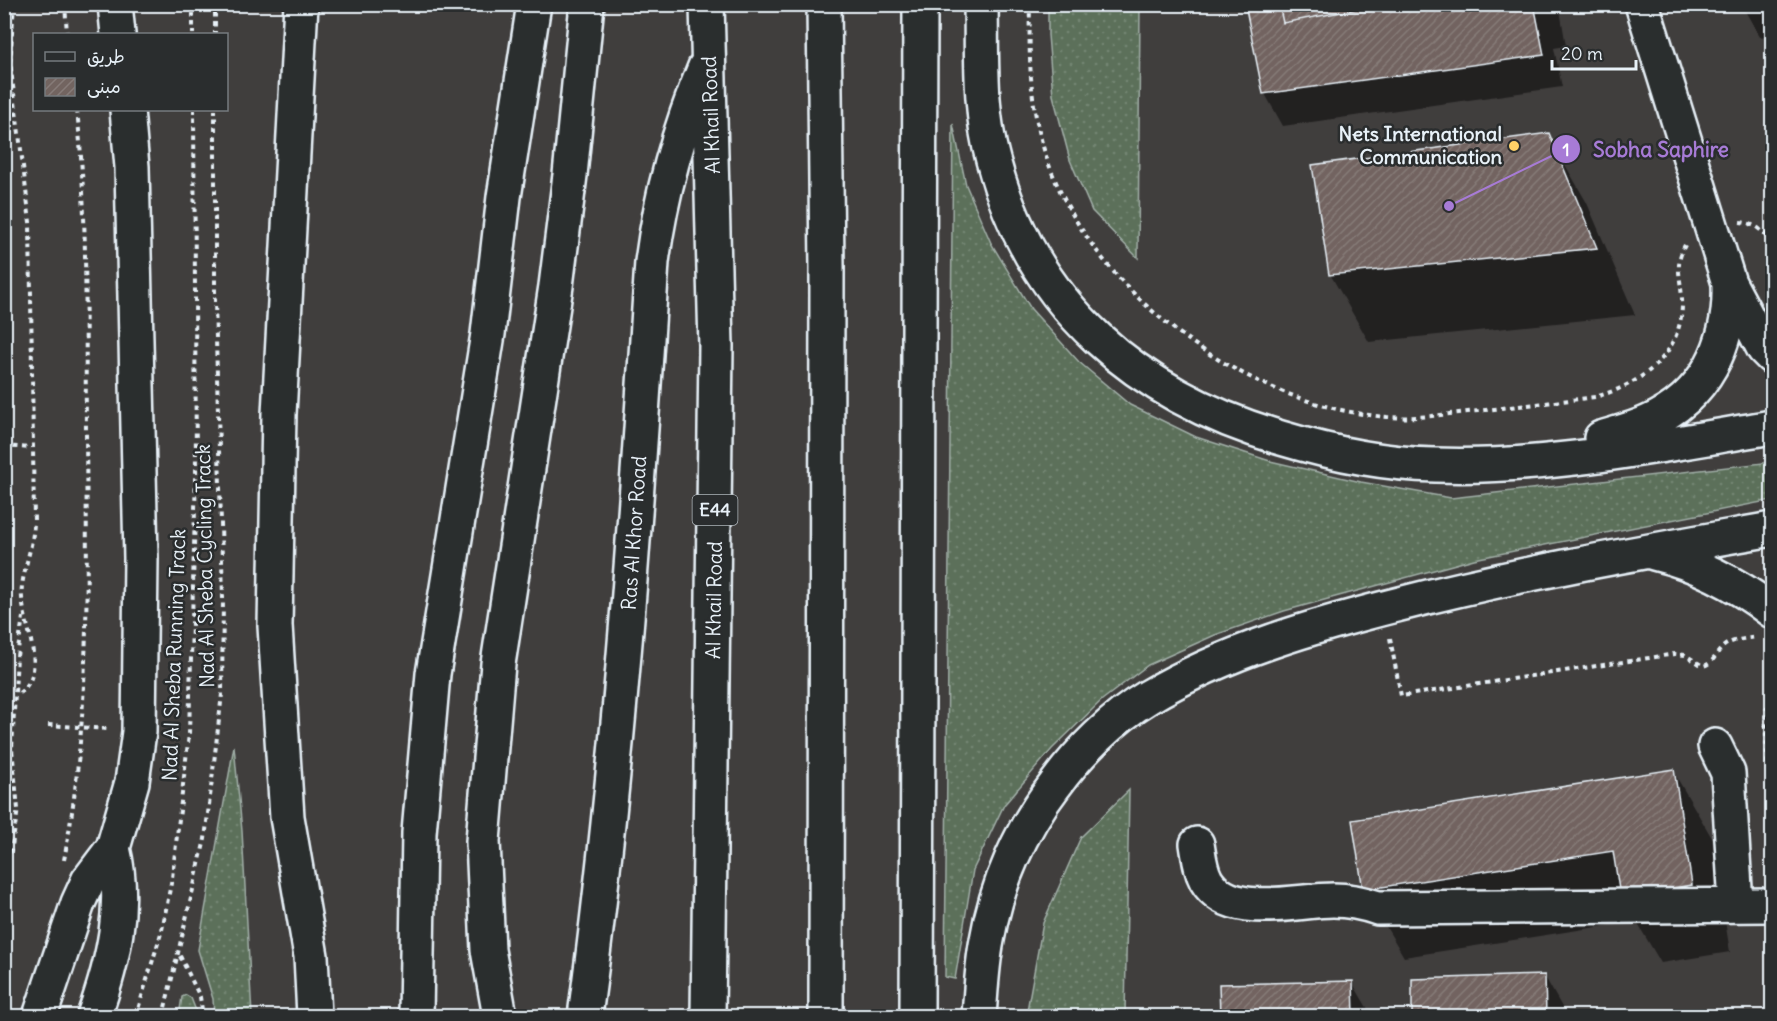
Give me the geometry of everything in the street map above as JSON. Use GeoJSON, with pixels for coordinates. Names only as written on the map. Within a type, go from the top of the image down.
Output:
{"type":"FeatureCollection","features":[{"type":"Feature","properties":{"kind":"main road"},"geometry":{"type":"LineString","coordinates":[[115,4],[118,33]]}},
{"type":"Feature","properties":{"kind":"main road"},"geometry":{"type":"LineString","coordinates":[[301,4],[279,414],[275,626],[287,817],[311,956],[314,1017]]}},
{"type":"Feature","properties":{"kind":"main road"},"geometry":{"type":"LineString","coordinates":[[416,1017],[419,833],[433,675],[481,378],[504,197],[534,4]]}},
{"type":"Feature","properties":{"kind":"main road"},"geometry":{"type":"LineString","coordinates":[[500,1017],[488,950],[483,841],[498,664],[556,286],[587,4]]}},
{"type":"Feature","properties":{"kind":"main road","name":"Al Khail Road"},"geometry":{"type":"LineString","coordinates":[[706,4],[714,211],[716,482],[708,1017]]}},
{"type":"Feature","properties":{"kind":"main road"},"geometry":{"type":"LineString","coordinates":[[824,4],[827,267],[826,1017]]}},
{"type":"Feature","properties":{"kind":"main road"},"geometry":{"type":"LineString","coordinates":[[917,1017],[920,4]]}},
{"type":"Feature","properties":{"kind":"main road"},"geometry":{"type":"LineString","coordinates":[[981,4],[983,109],[992,158],[1007,205],[1028,250],[1055,292],[1087,330],[1124,363],[1166,390],[1211,413],[1306,446],[1391,462],[1434,465],[1521,462],[1604,454],[1773,427]]}},
{"type":"Feature","properties":{"kind":"main road"},"geometry":{"type":"LineString","coordinates":[[1642,4],[1729,283],[1764,349],[1773,357]]}},
{"type":"Feature","properties":{"kind":"main road","name":"Ras Al Khor Road"},"geometry":{"type":"LineString","coordinates":[[585,1017],[610,805],[630,596],[652,262],[659,209],[671,157],[688,106],[709,57]]}},
{"type":"Feature","properties":{"kind":"main road"},"geometry":{"type":"LineString","coordinates":[[40,1017],[78,903],[88,881],[113,848],[132,782],[139,732],[141,558],[132,167],[127,111]]}},
{"type":"Feature","properties":{"kind":"main road"},"geometry":{"type":"LineString","coordinates":[[1521,462],[1648,423],[1670,411],[1689,396],[1706,377],[1718,355],[1729,316],[1729,283]]}},
{"type":"Feature","properties":{"kind":"main road"},"geometry":{"type":"LineString","coordinates":[[978,1017],[987,939],[997,898],[1012,859],[1031,821],[1054,785],[1082,753],[1113,724],[1147,698],[1190,676],[1281,638],[1384,608],[1464,587],[1773,529]]}},
{"type":"Feature","properties":{"kind":"main road"},"geometry":{"type":"LineString","coordinates":[[1646,552],[1680,560],[1713,572],[1744,590],[1767,624]]}},
{"type":"Feature","properties":{"kind":"main road"},"geometry":{"type":"LineString","coordinates":[[1715,746],[1728,772],[1736,905]]}},
{"type":"Feature","properties":{"kind":"main road"},"geometry":{"type":"LineString","coordinates":[[1192,844],[1206,881],[1228,899],[1256,904],[1348,901],[1378,908],[1773,905]]}},
{"type":"Feature","properties":{"kind":"main road"},"geometry":{"type":"LineString","coordinates":[[94,1017],[121,908],[118,867],[113,848]]}},
{"type":"Feature","properties":{"kind":"path"},"geometry":{"type":"LineString","coordinates":[[4,870],[12,846],[18,808],[12,748],[17,656],[23,616],[22,586],[34,539],[30,222],[10,63],[14,4]]}},
{"type":"Feature","properties":{"kind":"path"},"geometry":{"type":"LineString","coordinates":[[65,4],[67,33]]}},
{"type":"Feature","properties":{"kind":"path"},"geometry":{"type":"LineString","coordinates":[[193,4],[193,33]]}},
{"type":"Feature","properties":{"kind":"path"},"geometry":{"type":"LineString","coordinates":[[215,4],[215,33]]}},
{"type":"Feature","properties":{"kind":"path"},"geometry":{"type":"LineString","coordinates":[[1030,4],[1029,59],[1039,133],[1060,191],[1078,222],[1106,263],[1131,291],[1199,349],[1224,365],[1297,396],[1353,412],[1387,417],[1423,417],[1595,397],[1641,378],[1664,358],[1672,344],[1682,314],[1677,267]]}},
{"type":"Feature","properties":{"kind":"path"},"geometry":{"type":"LineString","coordinates":[[62,870],[73,811],[82,728],[87,561],[84,239],[77,111]]}},
{"type":"Feature","properties":{"kind":"path","name":"Nad Al Sheba Running Track"},"geometry":{"type":"LineString","coordinates":[[136,1017],[162,930],[172,878],[189,734],[196,472],[194,111]]}},
{"type":"Feature","properties":{"kind":"path","name":"Nad Al Sheba Cycling Track"},"geometry":{"type":"LineString","coordinates":[[162,1017],[179,955],[205,839],[222,694],[223,598],[215,301],[215,111]]}},
{"type":"Feature","properties":{"kind":"path"},"geometry":{"type":"LineString","coordinates":[[1756,226],[1763,231],[1773,250]]}},
{"type":"Feature","properties":{"kind":"path"},"geometry":{"type":"LineString","coordinates":[[4,446],[32,448]]}},
{"type":"Feature","properties":{"kind":"path"},"geometry":{"type":"LineString","coordinates":[[1384,608],[1401,696],[1675,654],[1686,654],[1703,666],[1714,660],[1726,644],[1767,624]]}},
{"type":"Feature","properties":{"kind":"path"},"geometry":{"type":"LineString","coordinates":[[16,695],[24,690],[33,673],[33,653],[23,616]]}},
{"type":"Feature","properties":{"kind":"path"},"geometry":{"type":"LineString","coordinates":[[1773,698],[1765,712],[1773,865]]}},
{"type":"Feature","properties":{"kind":"path"},"geometry":{"type":"LineString","coordinates":[[48,725],[139,732]]}},
{"type":"Feature","properties":{"kind":"path"},"geometry":{"type":"LineString","coordinates":[[179,955],[200,997],[203,1017]]}},
{"type":"Feature","properties":{"kind":"green space"},"geometry":{"type":"Polygon","coordinates":[[[1048,5],[1140,5],[1138,258],[1092,211],[1070,160],[1053,95],[1048,5]]]}},
{"type":"Feature","properties":{"kind":"green space"},"geometry":{"type":"Polygon","coordinates":[[[953,124],[966,185],[991,243],[1031,309],[1079,362],[1130,405],[1196,437],[1270,461],[1361,482],[1451,498],[1772,462],[1772,500],[1474,559],[1284,611],[1215,635],[1148,665],[1102,700],[1052,749],[1004,805],[973,870],[955,979],[945,977],[953,124]]]}},
{"type":"Feature","properties":{"kind":"green space"},"geometry":{"type":"Polygon","coordinates":[[[234,746],[242,831],[252,1016],[214,1016],[213,999],[198,950],[234,746]]]}},
{"type":"Feature","properties":{"kind":"green space"},"geometry":{"type":"Polygon","coordinates":[[[1129,790],[1125,1016],[1026,1016],[1043,923],[1081,837],[1129,790]]]}},
{"type":"Feature","properties":{"kind":"green space"},"geometry":{"type":"Polygon","coordinates":[[[186,995],[191,998],[198,1016],[179,1016],[182,997],[186,995]]]}},
{"type":"Feature","properties":{"kind":"building"},"geometry":{"type":"Polygon","coordinates":[[[1245,4],[1534,4],[1544,55],[1263,94],[1245,4]]]}},
{"type":"Feature","properties":{"kind":"building"},"geometry":{"type":"Polygon","coordinates":[[[1279,4],[1384,4],[1283,23],[1279,4]]]}},
{"type":"Feature","properties":{"kind":"building"},"geometry":{"type":"Polygon","coordinates":[[[1549,133],[1597,248],[1329,275],[1312,165],[1549,133]]]}},
{"type":"Feature","properties":{"kind":"building"},"geometry":{"type":"Polygon","coordinates":[[[1674,769],[1692,885],[1620,896],[1613,851],[1363,890],[1352,820],[1674,769]]]}},
{"type":"Feature","properties":{"kind":"building"},"geometry":{"type":"Polygon","coordinates":[[[1545,975],[1546,1016],[1412,1016],[1412,979],[1545,975]]]}},
{"type":"Feature","properties":{"kind":"building"},"geometry":{"type":"Polygon","coordinates":[[[1353,981],[1354,1016],[1220,1016],[1219,984],[1353,981]]]}},
{"type":"Feature","properties":{"kind":"place","name":"Nets International Communication"},"geometry":{"type":"Point","coordinates":[1514,146]}},
{"type":"Feature","properties":{"kind":"place","name":"Sobha Saphire"},"geometry":{"type":"Point","coordinates":[1449,206]}}]}
